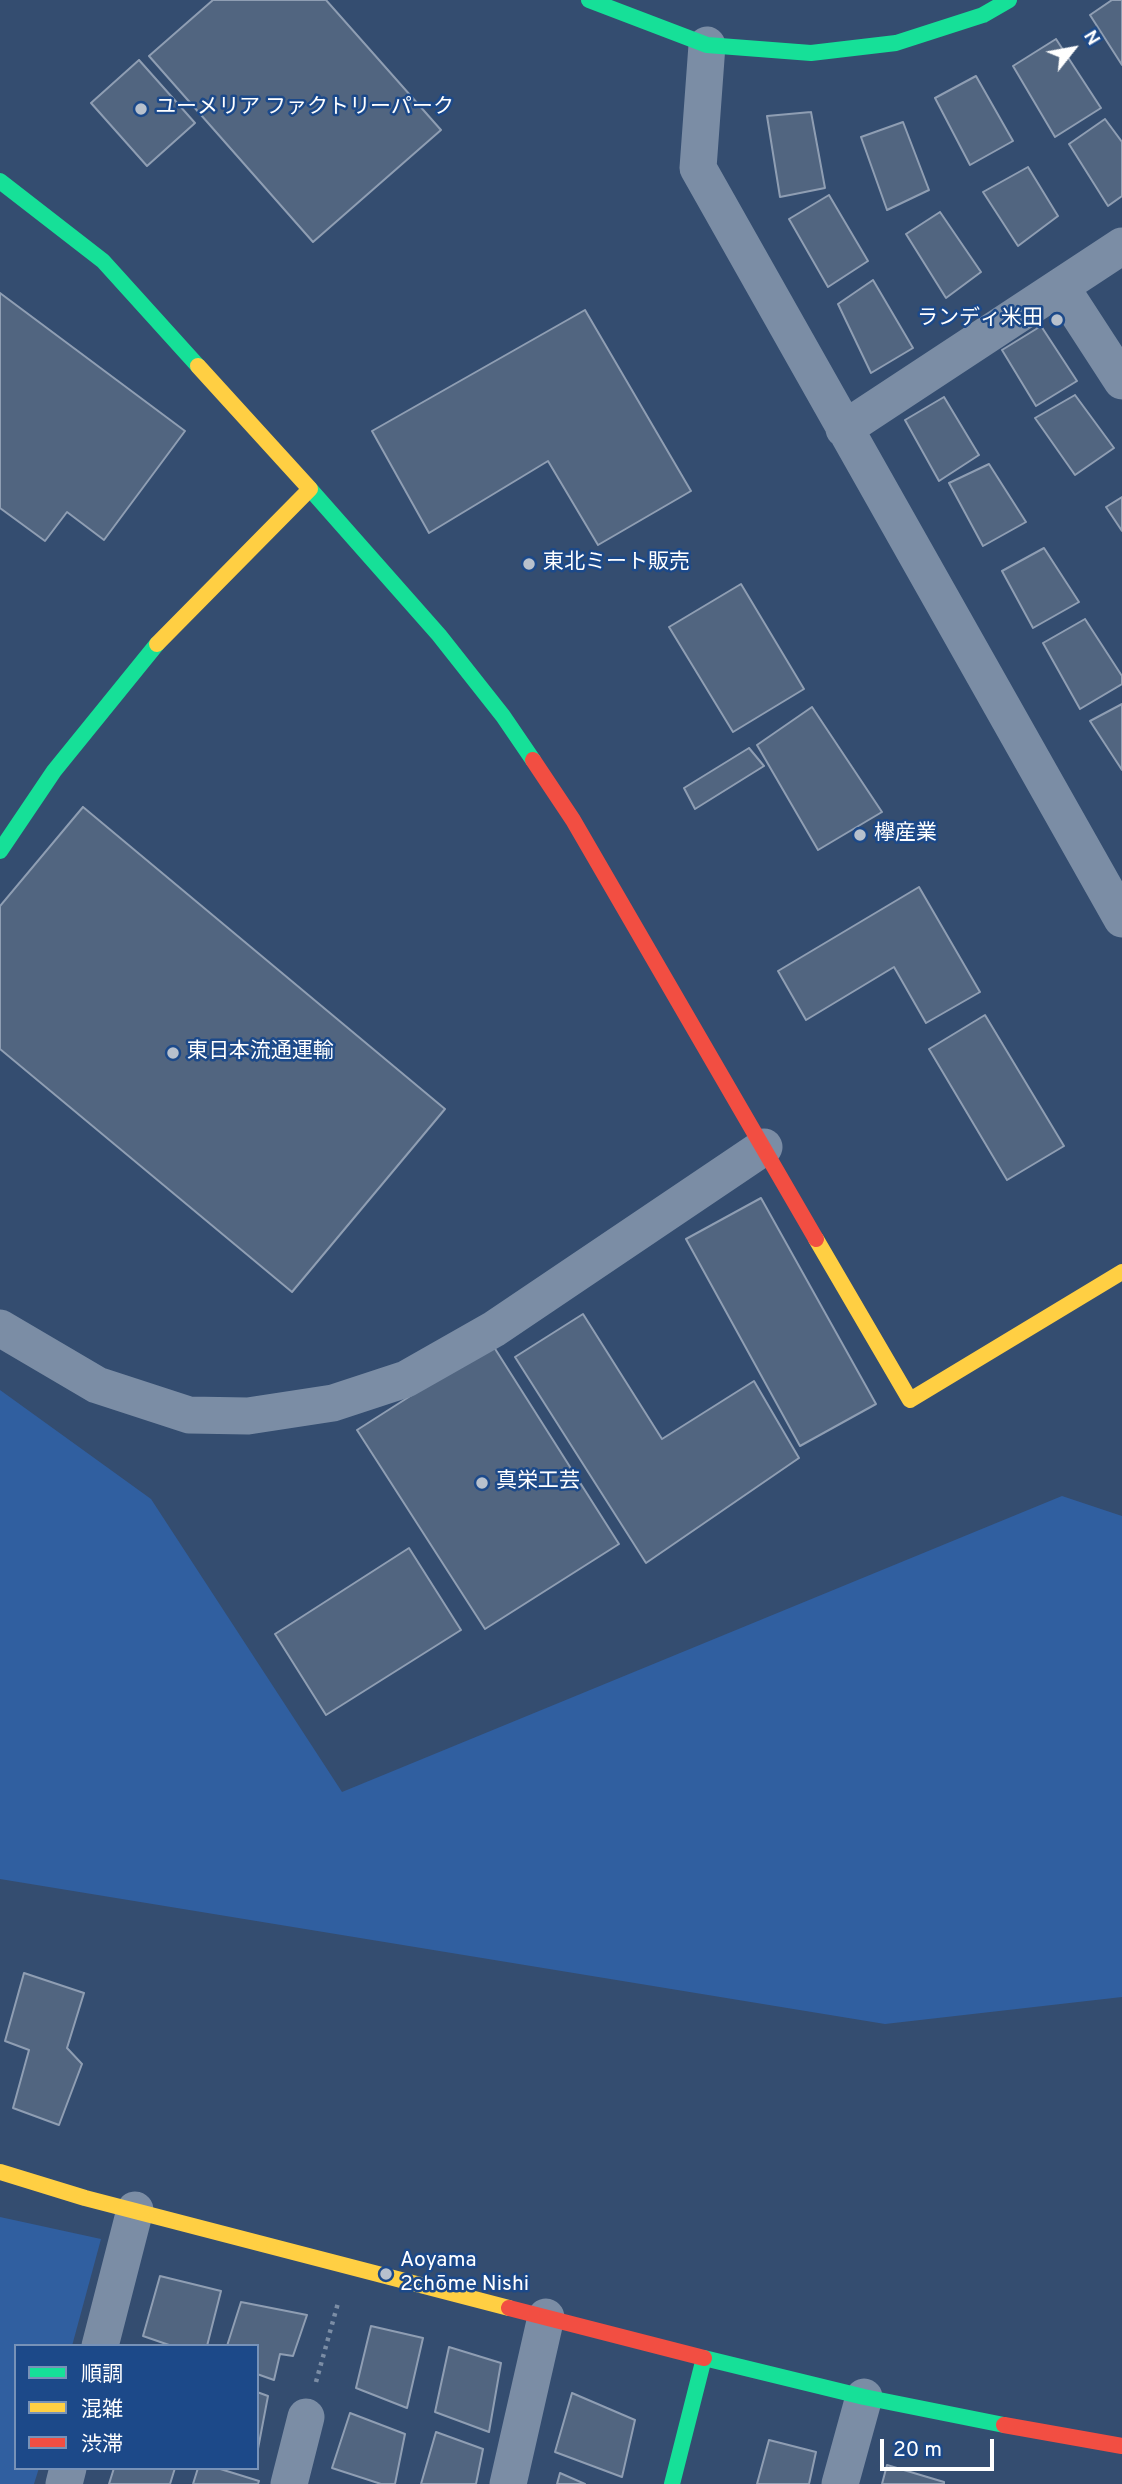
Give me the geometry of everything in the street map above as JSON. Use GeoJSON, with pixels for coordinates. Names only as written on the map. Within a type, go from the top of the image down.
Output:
{"type":"FeatureCollection","features":[{"type":"Feature","properties":{"kind":"street"},"geometry":{"type":"LineString","coordinates":[[589,0],[600,7],[707,45],[811,53],[896,43],[984,15],[1009,0]]}},
{"type":"Feature","properties":{"kind":"street"},"geometry":{"type":"LineString","coordinates":[[707,45],[698,168],[1122,919]]}},
{"type":"Feature","properties":{"kind":"street"},"geometry":{"type":"LineString","coordinates":[[0,181],[103,261],[439,635],[503,716],[573,820],[910,1400],[1122,1272]]}},
{"type":"Feature","properties":{"kind":"street"},"geometry":{"type":"LineString","coordinates":[[844,429],[1122,246]]}},
{"type":"Feature","properties":{"kind":"street"},"geometry":{"type":"LineString","coordinates":[[1062,287],[1122,381]]}},
{"type":"Feature","properties":{"kind":"street"},"geometry":{"type":"LineString","coordinates":[[0,851],[54,771],[141,661],[310,489]]}},
{"type":"Feature","properties":{"kind":"street"},"geometry":{"type":"LineString","coordinates":[[0,1328],[97,1384],[190,1415],[248,1416],[333,1403],[405,1378],[495,1329],[764,1147]]}},
{"type":"Feature","properties":{"kind":"street"},"geometry":{"type":"LineString","coordinates":[[0,2172],[135,2210],[704,2358],[864,2397],[1122,2446]]}},
{"type":"Feature","properties":{"kind":"street"},"geometry":{"type":"LineString","coordinates":[[101,2344],[135,2210]]}},
{"type":"Feature","properties":{"kind":"street"},"geometry":{"type":"LineString","coordinates":[[508,2484],[546,2317]]}},
{"type":"Feature","properties":{"kind":"street"},"geometry":{"type":"LineString","coordinates":[[672,2484],[704,2358]]}},
{"type":"Feature","properties":{"kind":"street"},"geometry":{"type":"LineString","coordinates":[[841,2484],[864,2397]]}},
{"type":"Feature","properties":{"kind":"street"},"geometry":{"type":"LineString","coordinates":[[289,2484],[306,2417]]}},
{"type":"Feature","properties":{"kind":"path"},"geometry":{"type":"LineString","coordinates":[[306,2417],[348,2266]]}},
{"type":"Feature","properties":{"kind":"shaded area"},"geometry":{"type":"Polygon","coordinates":[[[0,1390],[151,1499],[342,1792],[1062,1496],[1122,1516],[1122,1997],[885,2024],[0,1879],[0,1390]]]}},
{"type":"Feature","properties":{"kind":"shaded area"},"geometry":{"type":"Polygon","coordinates":[[[0,2217],[101,2239],[73,2344],[14,2344],[14,2470],[38,2470],[34,2484],[0,2484],[0,2217]]]}},
{"type":"Feature","properties":{"kind":"building"},"geometry":{"type":"Polygon","coordinates":[[[213,0],[326,0],[441,130],[313,242],[149,56],[213,0]]]}},
{"type":"Feature","properties":{"kind":"building"},"geometry":{"type":"Polygon","coordinates":[[[1112,0],[1122,0],[1122,65],[1090,15],[1112,0]]]}},
{"type":"Feature","properties":{"kind":"building"},"geometry":{"type":"Polygon","coordinates":[[[1056,39],[1101,108],[1055,137],[1013,66],[1056,39]]]}},
{"type":"Feature","properties":{"kind":"building"},"geometry":{"type":"Polygon","coordinates":[[[139,60],[195,123],[147,166],[91,103],[139,60]]]}},
{"type":"Feature","properties":{"kind":"building"},"geometry":{"type":"Polygon","coordinates":[[[976,76],[1013,141],[970,165],[935,98],[976,76]]]}},
{"type":"Feature","properties":{"kind":"building"},"geometry":{"type":"Polygon","coordinates":[[[811,112],[825,188],[780,197],[767,116],[811,112]]]}},
{"type":"Feature","properties":{"kind":"building"},"geometry":{"type":"Polygon","coordinates":[[[1105,119],[1122,142],[1122,196],[1108,206],[1069,144],[1105,119]]]}},
{"type":"Feature","properties":{"kind":"building"},"geometry":{"type":"Polygon","coordinates":[[[903,122],[929,190],[887,210],[861,137],[903,122]]]}},
{"type":"Feature","properties":{"kind":"building"},"geometry":{"type":"Polygon","coordinates":[[[1028,167],[1058,216],[1018,246],[983,192],[1028,167]]]}},
{"type":"Feature","properties":{"kind":"building"},"geometry":{"type":"Polygon","coordinates":[[[829,195],[868,261],[828,287],[789,219],[829,195]]]}},
{"type":"Feature","properties":{"kind":"building"},"geometry":{"type":"Polygon","coordinates":[[[940,212],[981,272],[946,298],[906,234],[940,212]]]}},
{"type":"Feature","properties":{"kind":"building"},"geometry":{"type":"Polygon","coordinates":[[[873,280],[913,348],[871,373],[838,304],[873,280]]]}},
{"type":"Feature","properties":{"kind":"building"},"geometry":{"type":"Polygon","coordinates":[[[0,293],[185,431],[104,540],[67,512],[45,541],[0,508],[0,293]]]}},
{"type":"Feature","properties":{"kind":"building"},"geometry":{"type":"Polygon","coordinates":[[[585,310],[691,491],[598,545],[548,461],[429,533],[372,431],[585,310]]]}},
{"type":"Feature","properties":{"kind":"building"},"geometry":{"type":"Polygon","coordinates":[[[1041,326],[1077,381],[1036,406],[1002,350],[1041,326]]]}},
{"type":"Feature","properties":{"kind":"building"},"geometry":{"type":"Polygon","coordinates":[[[1075,395],[1114,448],[1075,475],[1035,418],[1075,395]]]}},
{"type":"Feature","properties":{"kind":"building"},"geometry":{"type":"Polygon","coordinates":[[[944,397],[979,455],[939,481],[905,420],[944,397]]]}},
{"type":"Feature","properties":{"kind":"building"},"geometry":{"type":"Polygon","coordinates":[[[989,464],[1026,522],[983,546],[949,483],[989,464]]]}},
{"type":"Feature","properties":{"kind":"building"},"geometry":{"type":"Polygon","coordinates":[[[1122,497],[1122,531],[1106,507],[1122,497]]]}},
{"type":"Feature","properties":{"kind":"building"},"geometry":{"type":"Polygon","coordinates":[[[1044,548],[1079,602],[1033,628],[1002,571],[1044,548]]]}},
{"type":"Feature","properties":{"kind":"building"},"geometry":{"type":"Polygon","coordinates":[[[741,584],[804,689],[733,732],[669,627],[741,584]]]}},
{"type":"Feature","properties":{"kind":"building"},"geometry":{"type":"Polygon","coordinates":[[[1085,619],[1122,676],[1122,684],[1080,709],[1043,643],[1085,619]]]}},
{"type":"Feature","properties":{"kind":"building"},"geometry":{"type":"Polygon","coordinates":[[[1122,704],[1122,770],[1090,721],[1122,704]]]}},
{"type":"Feature","properties":{"kind":"building"},"geometry":{"type":"Polygon","coordinates":[[[812,707],[882,812],[818,850],[757,745],[812,707]]]}},
{"type":"Feature","properties":{"kind":"building"},"geometry":{"type":"Polygon","coordinates":[[[749,748],[764,766],[695,809],[684,788],[749,748]]]}},
{"type":"Feature","properties":{"kind":"building"},"geometry":{"type":"Polygon","coordinates":[[[83,807],[445,1109],[292,1292],[0,1049],[0,906],[83,807]]]}},
{"type":"Feature","properties":{"kind":"building"},"geometry":{"type":"Polygon","coordinates":[[[919,887],[980,992],[926,1023],[894,967],[806,1020],[778,971],[919,887]]]}},
{"type":"Feature","properties":{"kind":"building"},"geometry":{"type":"Polygon","coordinates":[[[985,1015],[1064,1146],[1007,1180],[929,1049],[985,1015]]]}},
{"type":"Feature","properties":{"kind":"building"},"geometry":{"type":"Polygon","coordinates":[[[761,1198],[876,1404],[800,1446],[686,1239],[761,1198]]]}},
{"type":"Feature","properties":{"kind":"building"},"geometry":{"type":"Polygon","coordinates":[[[583,1314],[662,1439],[754,1381],[799,1458],[646,1563],[515,1357],[583,1314]]]}},
{"type":"Feature","properties":{"kind":"building"},"geometry":{"type":"Polygon","coordinates":[[[492,1344],[619,1544],[485,1629],[357,1430],[492,1344]]]}},
{"type":"Feature","properties":{"kind":"building"},"geometry":{"type":"Polygon","coordinates":[[[409,1548],[461,1630],[326,1715],[275,1634],[409,1548]]]}},
{"type":"Feature","properties":{"kind":"building"},"geometry":{"type":"Polygon","coordinates":[[[24,1973],[84,1993],[67,2048],[82,2064],[59,2125],[13,2108],[29,2050],[5,2041],[24,1973]]]}},
{"type":"Feature","properties":{"kind":"building"},"geometry":{"type":"Polygon","coordinates":[[[160,2276],[221,2291],[208,2344],[166,2344],[143,2336],[160,2276]]]}},
{"type":"Feature","properties":{"kind":"building"},"geometry":{"type":"Polygon","coordinates":[[[241,2302],[307,2315],[293,2356],[280,2354],[274,2380],[259,2375],[259,2344],[228,2344],[241,2302]]]}},
{"type":"Feature","properties":{"kind":"building"},"geometry":{"type":"Polygon","coordinates":[[[371,2326],[423,2338],[407,2408],[356,2388],[371,2326]]]}},
{"type":"Feature","properties":{"kind":"building"},"geometry":{"type":"Polygon","coordinates":[[[449,2347],[501,2363],[489,2432],[435,2412],[449,2347]]]}},
{"type":"Feature","properties":{"kind":"building"},"geometry":{"type":"Polygon","coordinates":[[[259,2393],[268,2396],[259,2443],[259,2393]]]}},
{"type":"Feature","properties":{"kind":"building"},"geometry":{"type":"Polygon","coordinates":[[[572,2393],[635,2420],[622,2477],[555,2452],[572,2393]]]}},
{"type":"Feature","properties":{"kind":"building"},"geometry":{"type":"Polygon","coordinates":[[[350,2413],[405,2434],[395,2484],[381,2484],[332,2468],[350,2413]]]}},
{"type":"Feature","properties":{"kind":"building"},"geometry":{"type":"Polygon","coordinates":[[[436,2432],[483,2449],[476,2484],[421,2484],[436,2432]]]}},
{"type":"Feature","properties":{"kind":"building"},"geometry":{"type":"Polygon","coordinates":[[[769,2440],[816,2452],[809,2484],[757,2484],[769,2440]]]}},
{"type":"Feature","properties":{"kind":"building"},"geometry":{"type":"Polygon","coordinates":[[[887,2465],[944,2482],[944,2484],[882,2484],[887,2465]]]}},
{"type":"Feature","properties":{"kind":"building"},"geometry":{"type":"Polygon","coordinates":[[[113,2470],[174,2470],[170,2484],[109,2484],[113,2470]]]}},
{"type":"Feature","properties":{"kind":"building"},"geometry":{"type":"Polygon","coordinates":[[[197,2470],[223,2470],[259,2481],[258,2484],[193,2484],[197,2470]]]}},
{"type":"Feature","properties":{"kind":"building"},"geometry":{"type":"Polygon","coordinates":[[[560,2473],[585,2484],[557,2484],[560,2473]]]}},
{"type":"Feature","properties":{"kind":"traffic: fast"},"geometry":{"type":"LineString","coordinates":[[589,0],[707,45],[811,53],[896,43],[983,15],[1009,0]]}},
{"type":"Feature","properties":{"kind":"traffic: fast"},"geometry":{"type":"LineString","coordinates":[[0,181],[103,261],[198,366]]}},
{"type":"Feature","properties":{"kind":"traffic: fast"},"geometry":{"type":"LineString","coordinates":[[310,489],[439,635],[503,716],[533,760]]}},
{"type":"Feature","properties":{"kind":"traffic: fast"},"geometry":{"type":"LineString","coordinates":[[0,851],[54,771],[157,644]]}},
{"type":"Feature","properties":{"kind":"traffic: fast"},"geometry":{"type":"LineString","coordinates":[[672,2484],[704,2358],[864,2397],[1004,2425]]}},
{"type":"Feature","properties":{"kind":"traffic: slow"},"geometry":{"type":"LineString","coordinates":[[157,644],[310,489],[198,366]]}},
{"type":"Feature","properties":{"kind":"traffic: slow"},"geometry":{"type":"LineString","coordinates":[[816,1239],[910,1400],[1122,1272]]}},
{"type":"Feature","properties":{"kind":"traffic: slow"},"geometry":{"type":"LineString","coordinates":[[0,2172],[85,2198],[509,2308]]}},
{"type":"Feature","properties":{"kind":"traffic: jam"},"geometry":{"type":"LineString","coordinates":[[533,760],[573,820],[816,1239]]}},
{"type":"Feature","properties":{"kind":"traffic: jam"},"geometry":{"type":"LineString","coordinates":[[509,2308],[704,2358]]}},
{"type":"Feature","properties":{"kind":"traffic: jam"},"geometry":{"type":"LineString","coordinates":[[1004,2425],[1122,2446]]}},
{"type":"Feature","properties":{"kind":"place","name":"ユーメリア ファクトリーパーク"},"geometry":{"type":"Point","coordinates":[141,109]}},
{"type":"Feature","properties":{"kind":"place","name":"ランディ米田"},"geometry":{"type":"Point","coordinates":[1057,320]}},
{"type":"Feature","properties":{"kind":"place","name":"東北ミート販売"},"geometry":{"type":"Point","coordinates":[529,564]}},
{"type":"Feature","properties":{"kind":"place","name":"欅産業"},"geometry":{"type":"Point","coordinates":[860,835]}},
{"type":"Feature","properties":{"kind":"place","name":"東日本流通運輸"},"geometry":{"type":"Point","coordinates":[173,1053]}},
{"type":"Feature","properties":{"kind":"place","name":"真栄工芸"},"geometry":{"type":"Point","coordinates":[482,1483]}},
{"type":"Feature","properties":{"kind":"place","name":"Aoyama 2chōme Nishi"},"geometry":{"type":"Point","coordinates":[386,2274]}}]}
